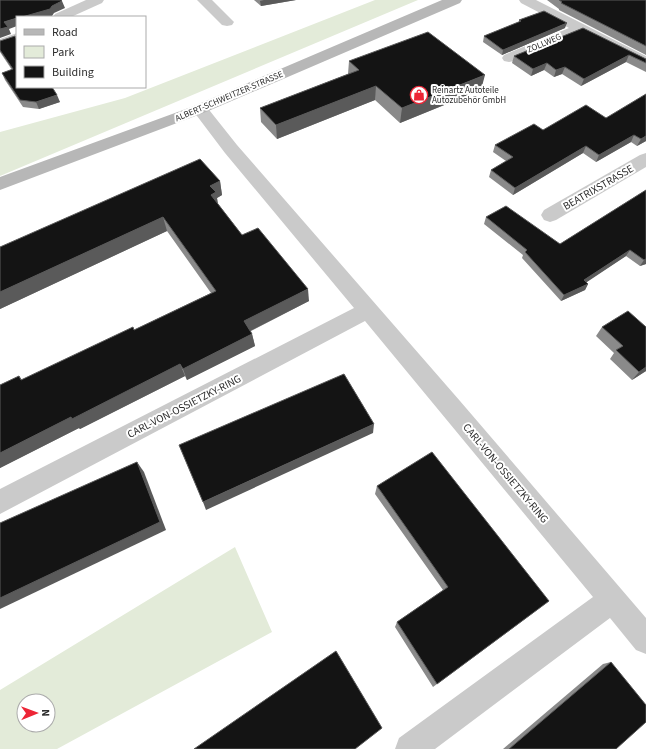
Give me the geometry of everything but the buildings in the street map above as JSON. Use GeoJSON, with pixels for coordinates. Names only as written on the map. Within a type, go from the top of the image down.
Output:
{"type":"FeatureCollection","features":[{"type":"Feature","properties":{"kind":"street"},"geometry":{"type":"LineString","coordinates":[[62,16],[97,0]]}},
{"type":"Feature","properties":{"kind":"street"},"geometry":{"type":"LineString","coordinates":[[204,0],[227,22]]}},
{"type":"Feature","properties":{"kind":"street","name":"ALBERT-SCHWEITZER-STRASSE"},"geometry":{"type":"LineString","coordinates":[[0,184],[200,109],[455,0]]}},
{"type":"Feature","properties":{"kind":"street","name":"ZOLLWEG"},"geometry":{"type":"LineString","coordinates":[[526,0],[646,62]]}},
{"type":"Feature","properties":{"kind":"street","name":"ZOLLWEG"},"geometry":{"type":"LineString","coordinates":[[509,58],[580,28]]}},
{"type":"Feature","properties":{"kind":"street"},"geometry":{"type":"LineString","coordinates":[[0,44],[16,37]]}},
{"type":"Feature","properties":{"kind":"street","name":"CARL-VON-OSSIETZKY-RING"},"geometry":{"type":"LineString","coordinates":[[200,109],[231,149],[646,640]]}},
{"type":"Feature","properties":{"kind":"street","name":"BEATRIXSTRASSE"},"geometry":{"type":"LineString","coordinates":[[550,215],[646,159]]}},
{"type":"Feature","properties":{"kind":"street","name":"CARL-VON-OSSIETZKY-RING"},"geometry":{"type":"LineString","coordinates":[[0,502],[368,310]]}},
{"type":"Feature","properties":{"kind":"street"},"geometry":{"type":"LineString","coordinates":[[410,749],[612,600]]}},
{"type":"Feature","properties":{"kind":"green space"},"geometry":{"type":"Polygon","coordinates":[[[375,0],[418,0],[0,176],[0,132],[125,98],[375,0]]]}},
{"type":"Feature","properties":{"kind":"green space"},"geometry":{"type":"Polygon","coordinates":[[[235,547],[272,632],[57,749],[0,749],[0,690],[235,547]]]}},
{"type":"Feature","properties":{"kind":"place","name":"Reinartz Autoteile Autozubehör GmbH"},"geometry":{"type":"Point","coordinates":[419,95]}}]}
